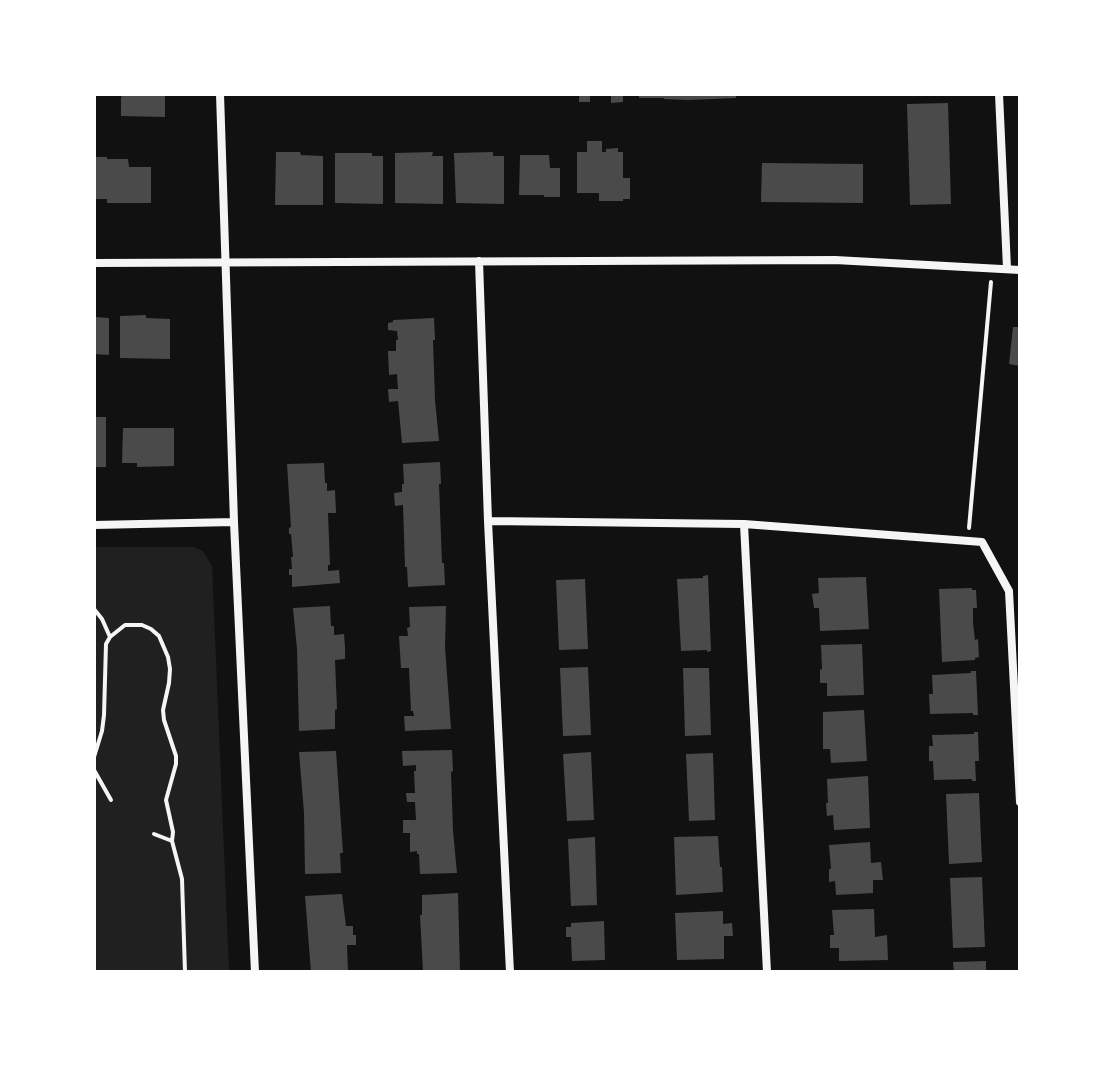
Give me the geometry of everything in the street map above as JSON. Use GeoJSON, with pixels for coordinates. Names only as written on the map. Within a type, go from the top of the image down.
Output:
{"type":"FeatureCollection","features":[{"type":"Feature","properties":{"kind":"street"},"geometry":{"type":"LineString","coordinates":[[220,94],[234,522],[255,972]]}},
{"type":"Feature","properties":{"kind":"street"},"geometry":{"type":"LineString","coordinates":[[999,94],[1007,268]]}},
{"type":"Feature","properties":{"kind":"street"},"geometry":{"type":"LineString","coordinates":[[94,263],[835,260],[1020,270]]}},
{"type":"Feature","properties":{"kind":"street"},"geometry":{"type":"LineString","coordinates":[[479,261],[510,972]]}},
{"type":"Feature","properties":{"kind":"street"},"geometry":{"type":"LineString","coordinates":[[488,521],[744,524],[982,542],[1009,591],[1020,802]]}},
{"type":"Feature","properties":{"kind":"street"},"geometry":{"type":"LineString","coordinates":[[94,525],[234,522]]}},
{"type":"Feature","properties":{"kind":"street"},"geometry":{"type":"LineString","coordinates":[[744,524],[767,972]]}},
{"type":"Feature","properties":{"kind":"path"},"geometry":{"type":"LineString","coordinates":[[968,541],[992,267]]}},
{"type":"Feature","properties":{"kind":"path"},"geometry":{"type":"LineString","coordinates":[[94,609],[110,637]]}},
{"type":"Feature","properties":{"kind":"path"},"geometry":{"type":"LineString","coordinates":[[94,757],[104,715],[106,644],[125,625],[142,625],[159,636],[168,657],[169,683],[163,710],[176,764],[166,800],[182,879],[185,972]]}},
{"type":"Feature","properties":{"kind":"path"},"geometry":{"type":"LineString","coordinates":[[94,770],[111,800]]}},
{"type":"Feature","properties":{"kind":"path"},"geometry":{"type":"LineString","coordinates":[[154,834],[172,841]]}},
{"type":"Feature","properties":{"kind":"shaded area"},"geometry":{"type":"Polygon","coordinates":[[[94,547],[193,547],[203,551],[212,566],[229,972],[94,972],[94,547]]]}},
{"type":"Feature","properties":{"kind":"building"},"geometry":{"type":"Polygon","coordinates":[[[165,94],[165,117],[121,116],[122,95],[165,94]]]}},
{"type":"Feature","properties":{"kind":"building"},"geometry":{"type":"Polygon","coordinates":[[[579,94],[590,94],[590,102],[579,102],[579,94]]]}},
{"type":"Feature","properties":{"kind":"building"},"geometry":{"type":"Polygon","coordinates":[[[611,94],[623,94],[623,102],[611,103],[611,94]]]}},
{"type":"Feature","properties":{"kind":"building"},"geometry":{"type":"Polygon","coordinates":[[[639,94],[736,94],[736,98],[639,98],[639,94]]]}},
{"type":"Feature","properties":{"kind":"building"},"geometry":{"type":"Polygon","coordinates":[[[948,103],[951,204],[910,205],[907,104],[948,103]]]}},
{"type":"Feature","properties":{"kind":"building"},"geometry":{"type":"Polygon","coordinates":[[[587,141],[602,141],[602,152],[618,148],[618,152],[623,152],[623,178],[630,178],[630,199],[599,201],[599,193],[577,193],[577,152],[587,152],[587,141]]]}},
{"type":"Feature","properties":{"kind":"building"},"geometry":{"type":"Polygon","coordinates":[[[276,152],[323,156],[323,205],[275,205],[276,152]]]}},
{"type":"Feature","properties":{"kind":"building"},"geometry":{"type":"Polygon","coordinates":[[[433,152],[432,156],[443,156],[443,204],[395,203],[395,153],[433,152]]]}},
{"type":"Feature","properties":{"kind":"building"},"geometry":{"type":"Polygon","coordinates":[[[493,152],[493,156],[504,156],[504,204],[456,203],[454,153],[493,152]]]}},
{"type":"Feature","properties":{"kind":"building"},"geometry":{"type":"Polygon","coordinates":[[[335,153],[383,156],[383,204],[335,203],[335,153]]]}},
{"type":"Feature","properties":{"kind":"building"},"geometry":{"type":"Polygon","coordinates":[[[520,155],[549,155],[550,168],[560,168],[560,197],[519,195],[520,155]]]}},
{"type":"Feature","properties":{"kind":"building"},"geometry":{"type":"Polygon","coordinates":[[[94,157],[128,159],[129,167],[151,167],[151,203],[107,203],[107,199],[94,199],[94,157]]]}},
{"type":"Feature","properties":{"kind":"building"},"geometry":{"type":"Polygon","coordinates":[[[762,163],[863,164],[863,203],[761,202],[762,163]]]}},
{"type":"Feature","properties":{"kind":"building"},"geometry":{"type":"Polygon","coordinates":[[[146,315],[146,318],[170,319],[170,359],[120,358],[120,316],[146,315]]]}},
{"type":"Feature","properties":{"kind":"building"},"geometry":{"type":"Polygon","coordinates":[[[94,317],[109,318],[109,355],[94,354],[94,317]]]}},
{"type":"Feature","properties":{"kind":"building"},"geometry":{"type":"Polygon","coordinates":[[[434,318],[439,441],[402,443],[398,401],[389,402],[388,389],[398,389],[397,374],[389,375],[388,351],[396,351],[398,340],[397,331],[388,330],[388,323],[393,320],[434,318]]]}},
{"type":"Feature","properties":{"kind":"building"},"geometry":{"type":"Polygon","coordinates":[[[1013,327],[1020,327],[1020,366],[1009,364],[1013,327]]]}},
{"type":"Feature","properties":{"kind":"building"},"geometry":{"type":"Polygon","coordinates":[[[94,417],[106,417],[106,467],[94,467],[94,417]]]}},
{"type":"Feature","properties":{"kind":"building"},"geometry":{"type":"Polygon","coordinates":[[[123,428],[174,428],[174,466],[137,467],[137,463],[122,463],[123,428]]]}},
{"type":"Feature","properties":{"kind":"building"},"geometry":{"type":"Polygon","coordinates":[[[440,462],[445,585],[408,587],[403,505],[395,506],[394,493],[402,492],[403,464],[440,462]]]}},
{"type":"Feature","properties":{"kind":"building"},"geometry":{"type":"Polygon","coordinates":[[[324,463],[327,491],[335,490],[336,513],[328,513],[328,571],[339,570],[340,583],[292,587],[292,575],[289,575],[293,557],[289,534],[287,464],[324,463]]]}},
{"type":"Feature","properties":{"kind":"building"},"geometry":{"type":"Polygon","coordinates":[[[708,575],[711,651],[681,651],[677,579],[708,575]]]}},
{"type":"Feature","properties":{"kind":"building"},"geometry":{"type":"Polygon","coordinates":[[[866,577],[869,629],[820,631],[819,608],[814,608],[812,594],[819,593],[818,578],[866,577]]]}},
{"type":"Feature","properties":{"kind":"building"},"geometry":{"type":"Polygon","coordinates":[[[585,579],[588,649],[559,650],[556,580],[585,579]]]}},
{"type":"Feature","properties":{"kind":"building"},"geometry":{"type":"Polygon","coordinates":[[[939,589],[976,590],[977,608],[973,608],[973,623],[979,657],[975,660],[942,662],[939,589]]]}},
{"type":"Feature","properties":{"kind":"building"},"geometry":{"type":"Polygon","coordinates":[[[330,606],[334,635],[344,634],[345,647],[345,659],[335,660],[335,729],[299,731],[293,608],[330,606]]]}},
{"type":"Feature","properties":{"kind":"building"},"geometry":{"type":"Polygon","coordinates":[[[446,606],[445,647],[451,729],[405,731],[404,716],[414,716],[411,711],[409,668],[401,668],[399,636],[408,636],[409,607],[446,606]]]}},
{"type":"Feature","properties":{"kind":"building"},"geometry":{"type":"Polygon","coordinates":[[[862,644],[864,695],[827,696],[827,683],[820,683],[821,645],[862,644]]]}},
{"type":"Feature","properties":{"kind":"building"},"geometry":{"type":"Polygon","coordinates":[[[588,667],[591,735],[563,736],[560,668],[588,667]]]}},
{"type":"Feature","properties":{"kind":"building"},"geometry":{"type":"Polygon","coordinates":[[[683,668],[709,668],[711,735],[685,736],[683,668]]]}},
{"type":"Feature","properties":{"kind":"building"},"geometry":{"type":"Polygon","coordinates":[[[976,671],[978,715],[930,714],[932,675],[976,671]]]}},
{"type":"Feature","properties":{"kind":"building"},"geometry":{"type":"Polygon","coordinates":[[[864,710],[867,761],[831,763],[830,749],[823,749],[823,712],[864,710]]]}},
{"type":"Feature","properties":{"kind":"building"},"geometry":{"type":"Polygon","coordinates":[[[978,732],[976,781],[934,780],[933,761],[929,761],[932,735],[978,732]]]}},
{"type":"Feature","properties":{"kind":"building"},"geometry":{"type":"Polygon","coordinates":[[[452,750],[457,873],[420,874],[419,854],[417,851],[410,852],[410,833],[403,833],[403,820],[416,820],[415,802],[407,802],[406,793],[415,793],[416,765],[403,766],[402,751],[452,750]]]}},
{"type":"Feature","properties":{"kind":"building"},"geometry":{"type":"Polygon","coordinates":[[[336,751],[343,853],[340,853],[341,873],[305,874],[299,752],[336,751]]]}},
{"type":"Feature","properties":{"kind":"building"},"geometry":{"type":"Polygon","coordinates":[[[591,752],[594,820],[567,821],[563,754],[591,752]]]}},
{"type":"Feature","properties":{"kind":"building"},"geometry":{"type":"Polygon","coordinates":[[[713,753],[715,820],[689,821],[686,754],[713,753]]]}},
{"type":"Feature","properties":{"kind":"building"},"geometry":{"type":"Polygon","coordinates":[[[868,776],[870,828],[834,830],[833,815],[827,816],[827,779],[868,776]]]}},
{"type":"Feature","properties":{"kind":"building"},"geometry":{"type":"Polygon","coordinates":[[[979,793],[982,862],[949,864],[946,794],[979,793]]]}},
{"type":"Feature","properties":{"kind":"building"},"geometry":{"type":"Polygon","coordinates":[[[718,836],[723,892],[676,895],[674,837],[718,836]]]}},
{"type":"Feature","properties":{"kind":"building"},"geometry":{"type":"Polygon","coordinates":[[[595,837],[597,905],[571,906],[568,839],[595,837]]]}},
{"type":"Feature","properties":{"kind":"building"},"geometry":{"type":"Polygon","coordinates":[[[870,842],[871,863],[881,862],[883,880],[873,880],[873,893],[836,895],[835,881],[829,882],[829,845],[870,842]]]}},
{"type":"Feature","properties":{"kind":"building"},"geometry":{"type":"Polygon","coordinates":[[[982,877],[985,947],[953,948],[950,878],[982,877]]]}},
{"type":"Feature","properties":{"kind":"building"},"geometry":{"type":"Polygon","coordinates":[[[458,893],[460,972],[423,972],[422,895],[458,893]]]}},
{"type":"Feature","properties":{"kind":"building"},"geometry":{"type":"Polygon","coordinates":[[[342,894],[346,926],[353,926],[353,935],[356,935],[356,945],[347,945],[348,972],[311,972],[305,896],[342,894]]]}},
{"type":"Feature","properties":{"kind":"building"},"geometry":{"type":"Polygon","coordinates":[[[874,909],[875,937],[887,935],[888,960],[839,961],[839,948],[830,948],[830,935],[834,935],[832,910],[874,909]]]}},
{"type":"Feature","properties":{"kind":"building"},"geometry":{"type":"Polygon","coordinates":[[[723,911],[723,924],[732,923],[733,936],[724,936],[724,959],[677,960],[675,913],[723,911]]]}},
{"type":"Feature","properties":{"kind":"building"},"geometry":{"type":"Polygon","coordinates":[[[604,921],[605,960],[572,961],[571,937],[566,937],[566,927],[571,927],[571,923],[604,921]]]}},
{"type":"Feature","properties":{"kind":"building"},"geometry":{"type":"Polygon","coordinates":[[[986,961],[986,972],[954,972],[953,962],[986,961]]]}}]}
